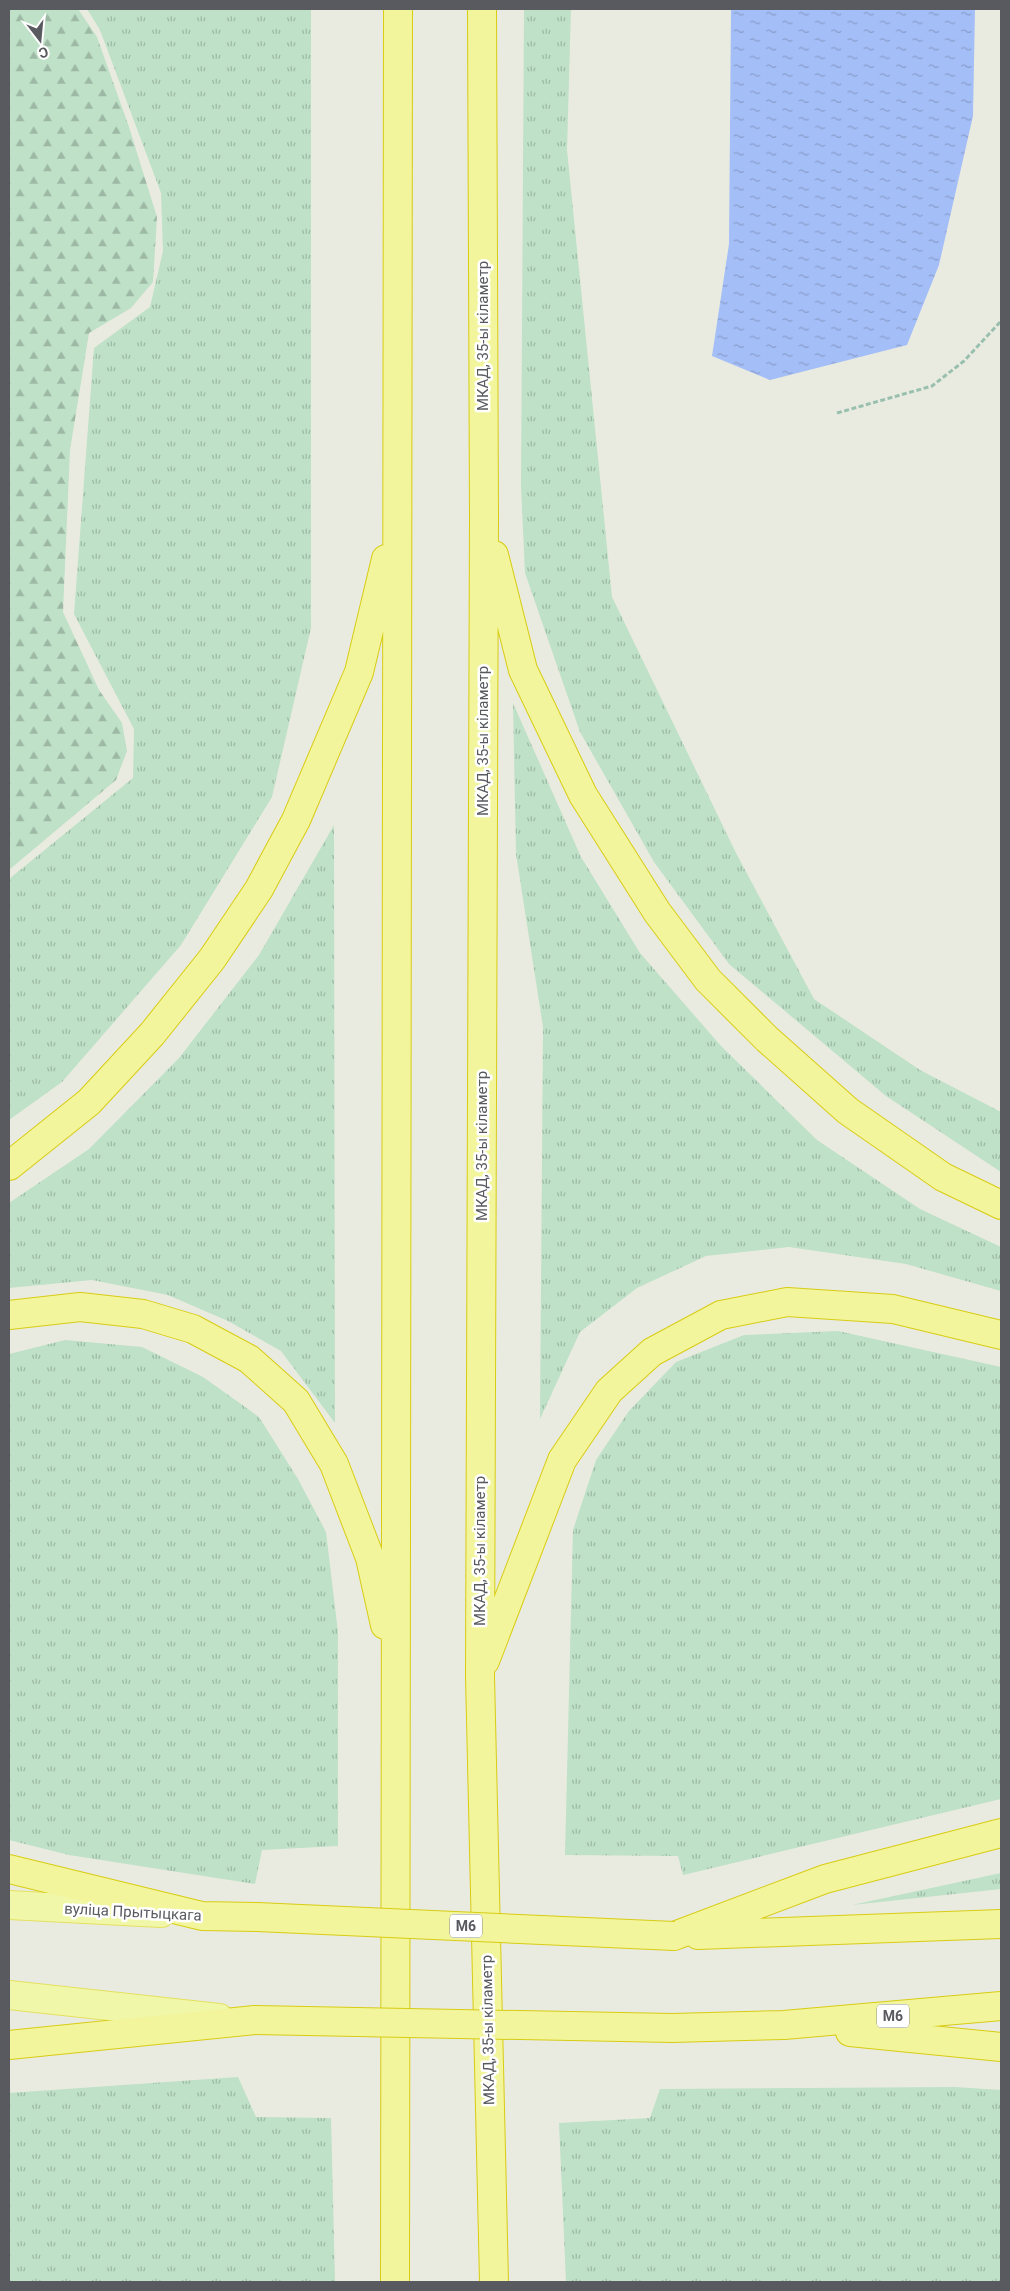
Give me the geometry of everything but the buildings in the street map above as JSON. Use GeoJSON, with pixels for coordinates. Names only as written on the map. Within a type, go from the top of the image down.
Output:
{"type":"FeatureCollection","features":[{"type":"Feature","properties":{"kind":"highway"},"geometry":{"type":"LineString","coordinates":[[395,2282],[398,9]]}},
{"type":"Feature","properties":{"kind":"highway","name":"МКАД, 35-ы кіламетр"},"geometry":{"type":"LineString","coordinates":[[482,9],[484,517],[480,1676],[495,2280]]}},
{"type":"Feature","properties":{"kind":"highway"},"geometry":{"type":"LineString","coordinates":[[9,1166],[89,1102],[152,1034],[212,959],[259,889],[296,820],[359,672],[397,516]]}},
{"type":"Feature","properties":{"kind":"highway"},"geometry":{"type":"LineString","coordinates":[[484,517],[523,670],[583,795],[657,912],[708,980],[767,1039],[848,1111],[943,1177],[1001,1204]]}},
{"type":"Feature","properties":{"kind":"highway"},"geometry":{"type":"LineString","coordinates":[[480,1676],[562,1460],[609,1391],[652,1352],[721,1315],[787,1302],[893,1309],[1001,1335]]}},
{"type":"Feature","properties":{"kind":"highway"},"geometry":{"type":"LineString","coordinates":[[9,1315],[80,1307],[143,1314],[160,1319],[193,1329],[249,1359],[296,1401],[334,1464],[370,1558],[396,1670]]}},
{"type":"Feature","properties":{"kind":"highway"},"geometry":{"type":"LineString","coordinates":[[674,1936],[825,1879],[1001,1833]]}},
{"type":"Feature","properties":{"kind":"highway"},"geometry":{"type":"LineString","coordinates":[[9,1869],[202,1916]]}},
{"type":"Feature","properties":{"kind":"highway","name":"вуліца Прытыцкага"},"geometry":{"type":"LineString","coordinates":[[202,1916],[674,1936]]}},
{"type":"Feature","properties":{"kind":"highway","name":"М6"},"geometry":{"type":"LineString","coordinates":[[674,1936],[1001,1924]]}},
{"type":"Feature","properties":{"kind":"highway","name":"М6"},"geometry":{"type":"LineString","coordinates":[[247,2020],[672,2028],[784,2025],[1001,2006]]}},
{"type":"Feature","properties":{"kind":"highway"},"geometry":{"type":"LineString","coordinates":[[9,2045],[247,2020]]}},
{"type":"Feature","properties":{"kind":"highway"},"geometry":{"type":"LineString","coordinates":[[784,2025],[1001,2047]]}},
{"type":"Feature","properties":{"kind":"main road","name":"вуліца Прытыцкага"},"geometry":{"type":"LineString","coordinates":[[9,1905],[202,1916]]}},
{"type":"Feature","properties":{"kind":"main road","name":"М6"},"geometry":{"type":"LineString","coordinates":[[9,1995],[247,2020]]}},
{"type":"Feature","properties":{"kind":"path"},"geometry":{"type":"LineString","coordinates":[[837,413],[932,386],[964,361],[1001,321]]}},
{"type":"Feature","properties":{"kind":"green space"},"geometry":{"type":"Polygon","coordinates":[[[9,9],[78,9],[97,37],[129,127],[157,217],[153,282],[131,308],[89,333],[70,450],[63,612],[99,690],[122,723],[127,751],[116,780],[9,870],[9,9]]]}},
{"type":"Feature","properties":{"kind":"green space"},"geometry":{"type":"Polygon","coordinates":[[[87,9],[311,9],[311,628],[272,797],[181,945],[62,1082],[9,1120],[9,879],[133,778],[134,729],[74,614],[94,348],[150,307],[163,251],[161,193],[100,30],[87,9]]]}},
{"type":"Feature","properties":{"kind":"green space"},"geometry":{"type":"Polygon","coordinates":[[[524,9],[571,9],[567,150],[612,597],[736,853],[814,999],[920,1070],[1001,1112],[1001,1172],[886,1096],[729,964],[654,862],[580,732],[525,573],[521,486],[524,9]]]}},
{"type":"Feature","properties":{"kind":"green space"},"geometry":{"type":"Polygon","coordinates":[[[513,703],[581,857],[640,953],[721,1046],[817,1140],[920,1209],[1001,1247],[1001,1291],[906,1264],[789,1247],[706,1256],[637,1288],[580,1332],[540,1419],[543,1027],[516,854],[513,703]]]}},
{"type":"Feature","properties":{"kind":"green space"},"geometry":{"type":"Polygon","coordinates":[[[334,825],[335,1423],[281,1351],[228,1321],[168,1295],[92,1280],[9,1288],[9,1203],[89,1149],[179,1058],[259,955],[334,825]]]}},
{"type":"Feature","properties":{"kind":"green space"},"geometry":{"type":"Polygon","coordinates":[[[838,1331],[1001,1367],[1001,1799],[683,1875],[678,1856],[565,1855],[573,1530],[596,1460],[629,1411],[676,1362],[744,1335],[838,1331]]]}},
{"type":"Feature","properties":{"kind":"green space"},"geometry":{"type":"Polygon","coordinates":[[[65,1340],[142,1347],[203,1377],[259,1417],[298,1479],[326,1532],[338,1632],[338,1846],[262,1850],[255,1884],[69,1855],[9,1840],[9,1354],[65,1340]]]}},
{"type":"Feature","properties":{"kind":"green space"},"geometry":{"type":"Polygon","coordinates":[[[1001,1873],[1001,1889],[852,1905],[1001,1873]]]}},
{"type":"Feature","properties":{"kind":"green space"},"geometry":{"type":"Polygon","coordinates":[[[238,2077],[256,2117],[331,2118],[335,2282],[9,2282],[9,2093],[238,2077]]]}},
{"type":"Feature","properties":{"kind":"green space"},"geometry":{"type":"Polygon","coordinates":[[[955,2087],[1001,2090],[1001,2282],[566,2282],[559,2123],[650,2118],[660,2089],[955,2087]]]}},
{"type":"Feature","properties":{"kind":"water"},"geometry":{"type":"Polygon","coordinates":[[[731,9],[975,9],[973,116],[939,265],[907,345],[770,380],[712,356],[729,244],[731,9]]]}}]}
